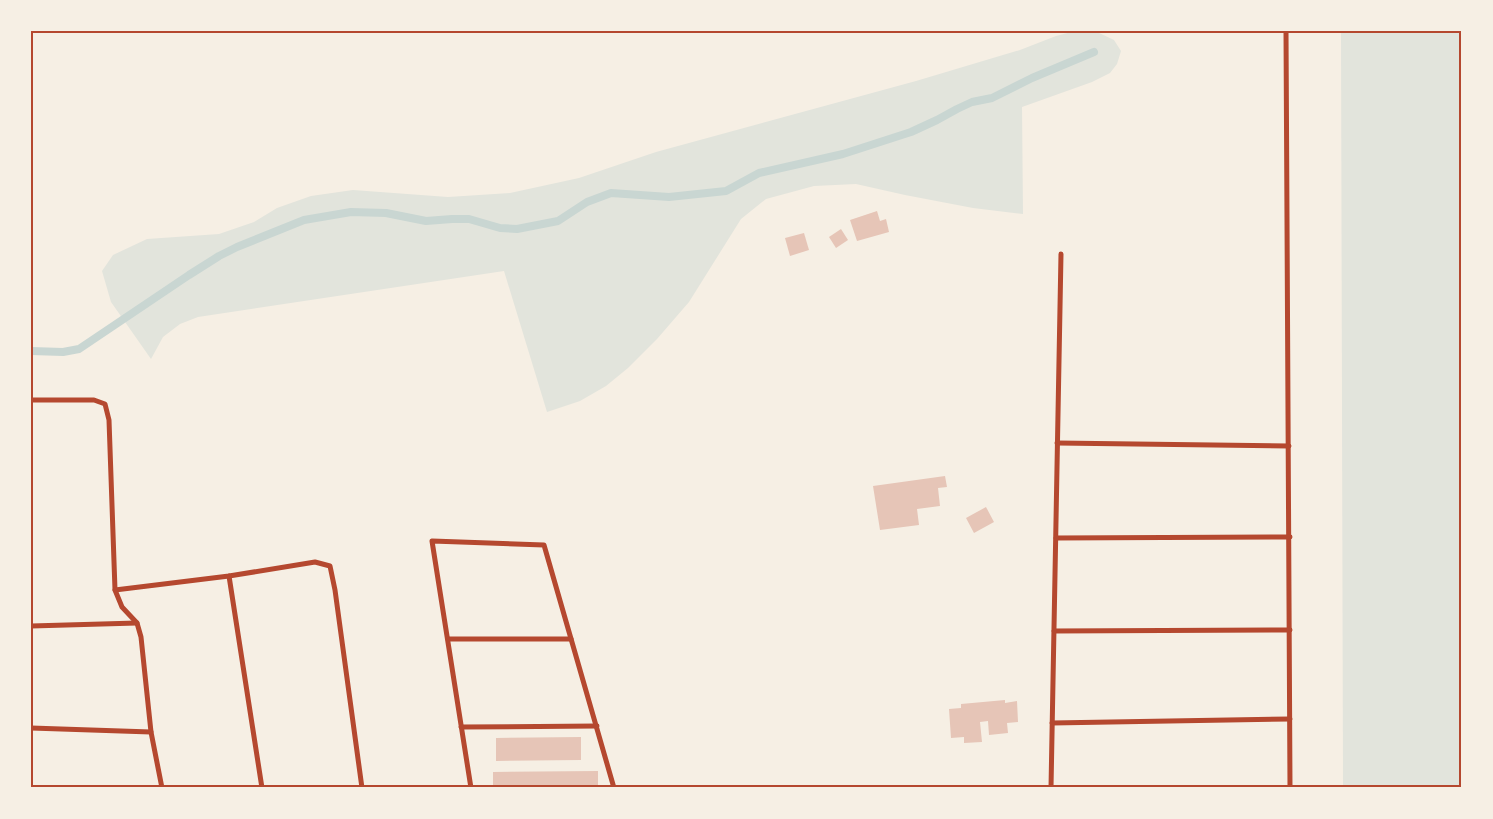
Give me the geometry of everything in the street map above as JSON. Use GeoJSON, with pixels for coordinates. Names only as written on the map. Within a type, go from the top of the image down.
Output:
{"type":"FeatureCollection","features":[{"type":"Feature","properties":{"kind":"street"},"geometry":{"type":"LineString","coordinates":[[1286,31],[1290,788]]}},
{"type":"Feature","properties":{"kind":"street"},"geometry":{"type":"LineString","coordinates":[[1051,788],[1061,254]]}},
{"type":"Feature","properties":{"kind":"street"},"geometry":{"type":"LineString","coordinates":[[31,400],[94,400],[105,404],[109,420],[114,590],[122,607],[137,623],[141,638],[151,732],[162,788]]}},
{"type":"Feature","properties":{"kind":"street"},"geometry":{"type":"LineString","coordinates":[[1057,443],[1289,446]]}},
{"type":"Feature","properties":{"kind":"street"},"geometry":{"type":"LineString","coordinates":[[1056,538],[1290,536]]}},
{"type":"Feature","properties":{"kind":"street"},"geometry":{"type":"LineString","coordinates":[[471,788],[432,541],[544,545],[614,788]]}},
{"type":"Feature","properties":{"kind":"street"},"geometry":{"type":"LineString","coordinates":[[114,590],[229,576],[315,562],[330,566],[335,590],[362,788]]}},
{"type":"Feature","properties":{"kind":"street"},"geometry":{"type":"LineString","coordinates":[[229,576],[262,788]]}},
{"type":"Feature","properties":{"kind":"street"},"geometry":{"type":"LineString","coordinates":[[31,626],[137,623]]}},
{"type":"Feature","properties":{"kind":"street"},"geometry":{"type":"LineString","coordinates":[[1054,631],[1290,630]]}},
{"type":"Feature","properties":{"kind":"street"},"geometry":{"type":"LineString","coordinates":[[448,639],[571,639]]}},
{"type":"Feature","properties":{"kind":"street"},"geometry":{"type":"LineString","coordinates":[[1052,723],[1290,720]]}},
{"type":"Feature","properties":{"kind":"street"},"geometry":{"type":"LineString","coordinates":[[461,727],[597,726]]}},
{"type":"Feature","properties":{"kind":"street"},"geometry":{"type":"LineString","coordinates":[[31,728],[151,732]]}},
{"type":"Feature","properties":{"kind":"shaded area"},"geometry":{"type":"Polygon","coordinates":[[[1075,31],[1097,32],[1114,40],[1121,51],[1117,64],[1110,73],[1092,82],[1022,107],[1023,214],[973,208],[856,184],[814,186],[766,199],[741,219],[689,302],[657,339],[628,368],[606,386],[580,401],[547,412],[504,271],[198,317],[180,324],[163,337],[151,359],[111,302],[102,271],[113,255],[147,239],[219,234],[254,222],[277,208],[311,196],[353,190],[448,197],[510,193],[579,178],[656,152],[916,81],[1020,50],[1075,31]]]}},
{"type":"Feature","properties":{"kind":"shaded area"},"geometry":{"type":"Polygon","coordinates":[[[1341,31],[1462,31],[1462,788],[1343,788],[1341,31]]]}},
{"type":"Feature","properties":{"kind":"building"},"geometry":{"type":"Polygon","coordinates":[[[877,211],[880,221],[886,219],[889,232],[857,241],[850,220],[877,211]]]}},
{"type":"Feature","properties":{"kind":"building"},"geometry":{"type":"Polygon","coordinates":[[[841,229],[848,240],[836,248],[829,237],[841,229]]]}},
{"type":"Feature","properties":{"kind":"building"},"geometry":{"type":"Polygon","coordinates":[[[804,233],[809,250],[790,256],[785,238],[804,233]]]}},
{"type":"Feature","properties":{"kind":"building"},"geometry":{"type":"Polygon","coordinates":[[[945,476],[947,487],[938,488],[940,506],[917,509],[919,525],[880,530],[873,486],[945,476]]]}},
{"type":"Feature","properties":{"kind":"building"},"geometry":{"type":"Polygon","coordinates":[[[986,507],[994,522],[974,533],[966,518],[986,507]]]}},
{"type":"Feature","properties":{"kind":"building"},"geometry":{"type":"Polygon","coordinates":[[[1005,700],[1005,703],[1017,701],[1018,722],[1007,723],[1008,733],[989,735],[988,721],[980,722],[982,742],[964,743],[964,737],[951,738],[949,709],[961,708],[961,704],[1005,700]]]}},
{"type":"Feature","properties":{"kind":"building"},"geometry":{"type":"Polygon","coordinates":[[[581,737],[581,760],[496,761],[496,738],[581,737]]]}},
{"type":"Feature","properties":{"kind":"building"},"geometry":{"type":"Polygon","coordinates":[[[598,771],[598,788],[493,788],[493,772],[598,771]]]}},
{"type":"Feature","properties":{"kind":"waterway"},"geometry":{"type":"LineString","coordinates":[[31,351],[63,352],[79,349],[219,256],[304,220],[351,212],[386,213],[426,221],[469,219],[500,228],[517,229],[558,221],[587,202],[611,193],[669,197],[726,191],[759,173],[843,154],[911,132],[972,102],[992,98],[1032,78],[1094,52]]}}]}
